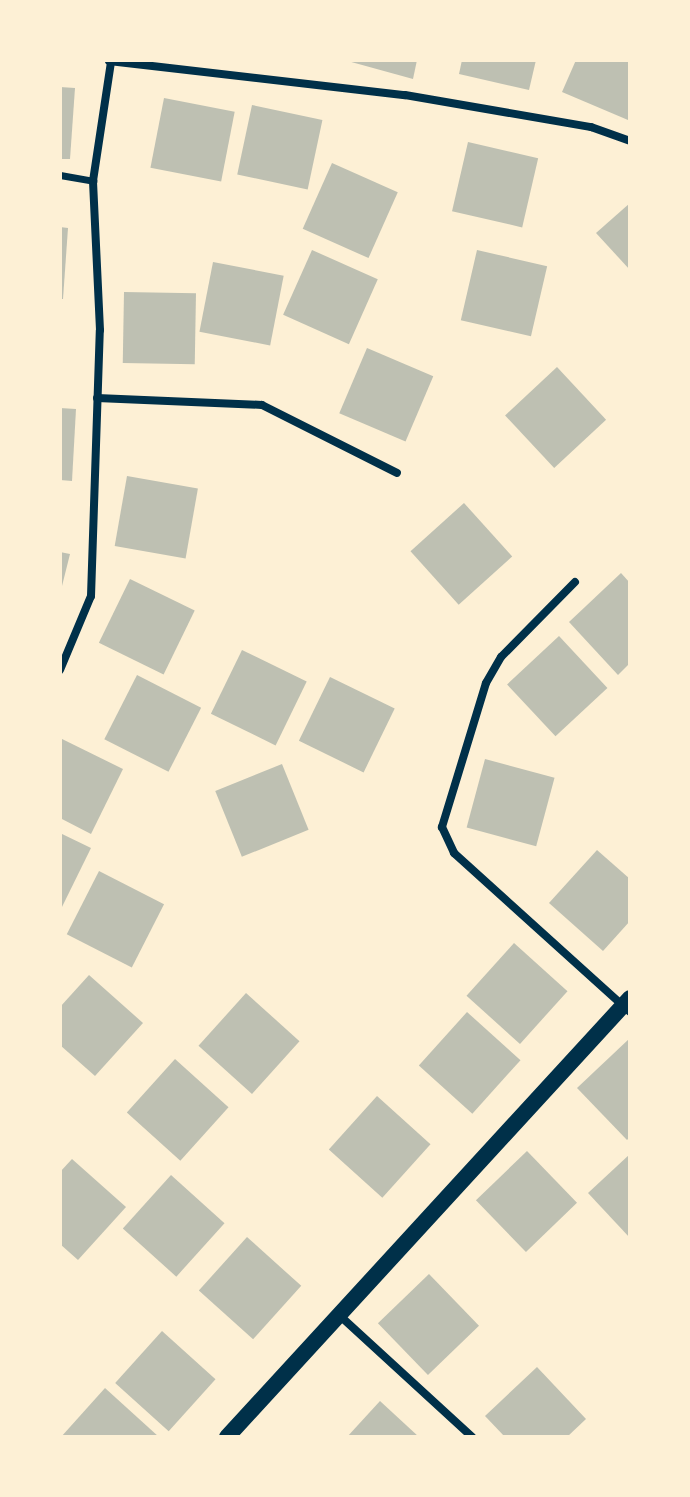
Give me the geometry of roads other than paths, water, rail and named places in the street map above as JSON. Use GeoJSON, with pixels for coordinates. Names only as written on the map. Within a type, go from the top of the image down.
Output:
{"type":"FeatureCollection","features":[{"type":"Feature","properties":{"kind":"main road"},"geometry":{"type":"LineString","coordinates":[[227,1437],[628,1005]]}},
{"type":"Feature","properties":{"kind":"street"},"geometry":{"type":"LineString","coordinates":[[60,670],[91,596],[97,398],[93,181],[110,61],[405,95],[591,127],[630,141]]}},
{"type":"Feature","properties":{"kind":"street"},"geometry":{"type":"LineString","coordinates":[[60,175],[93,181]]}},
{"type":"Feature","properties":{"kind":"street"},"geometry":{"type":"LineString","coordinates":[[97,398],[262,405],[397,473]]}},
{"type":"Feature","properties":{"kind":"street"},"geometry":{"type":"LineString","coordinates":[[575,582],[501,657],[486,683],[442,827],[454,853],[628,1005]]}},
{"type":"Feature","properties":{"kind":"street"},"geometry":{"type":"LineString","coordinates":[[338,1314],[472,1437]]}}]}
